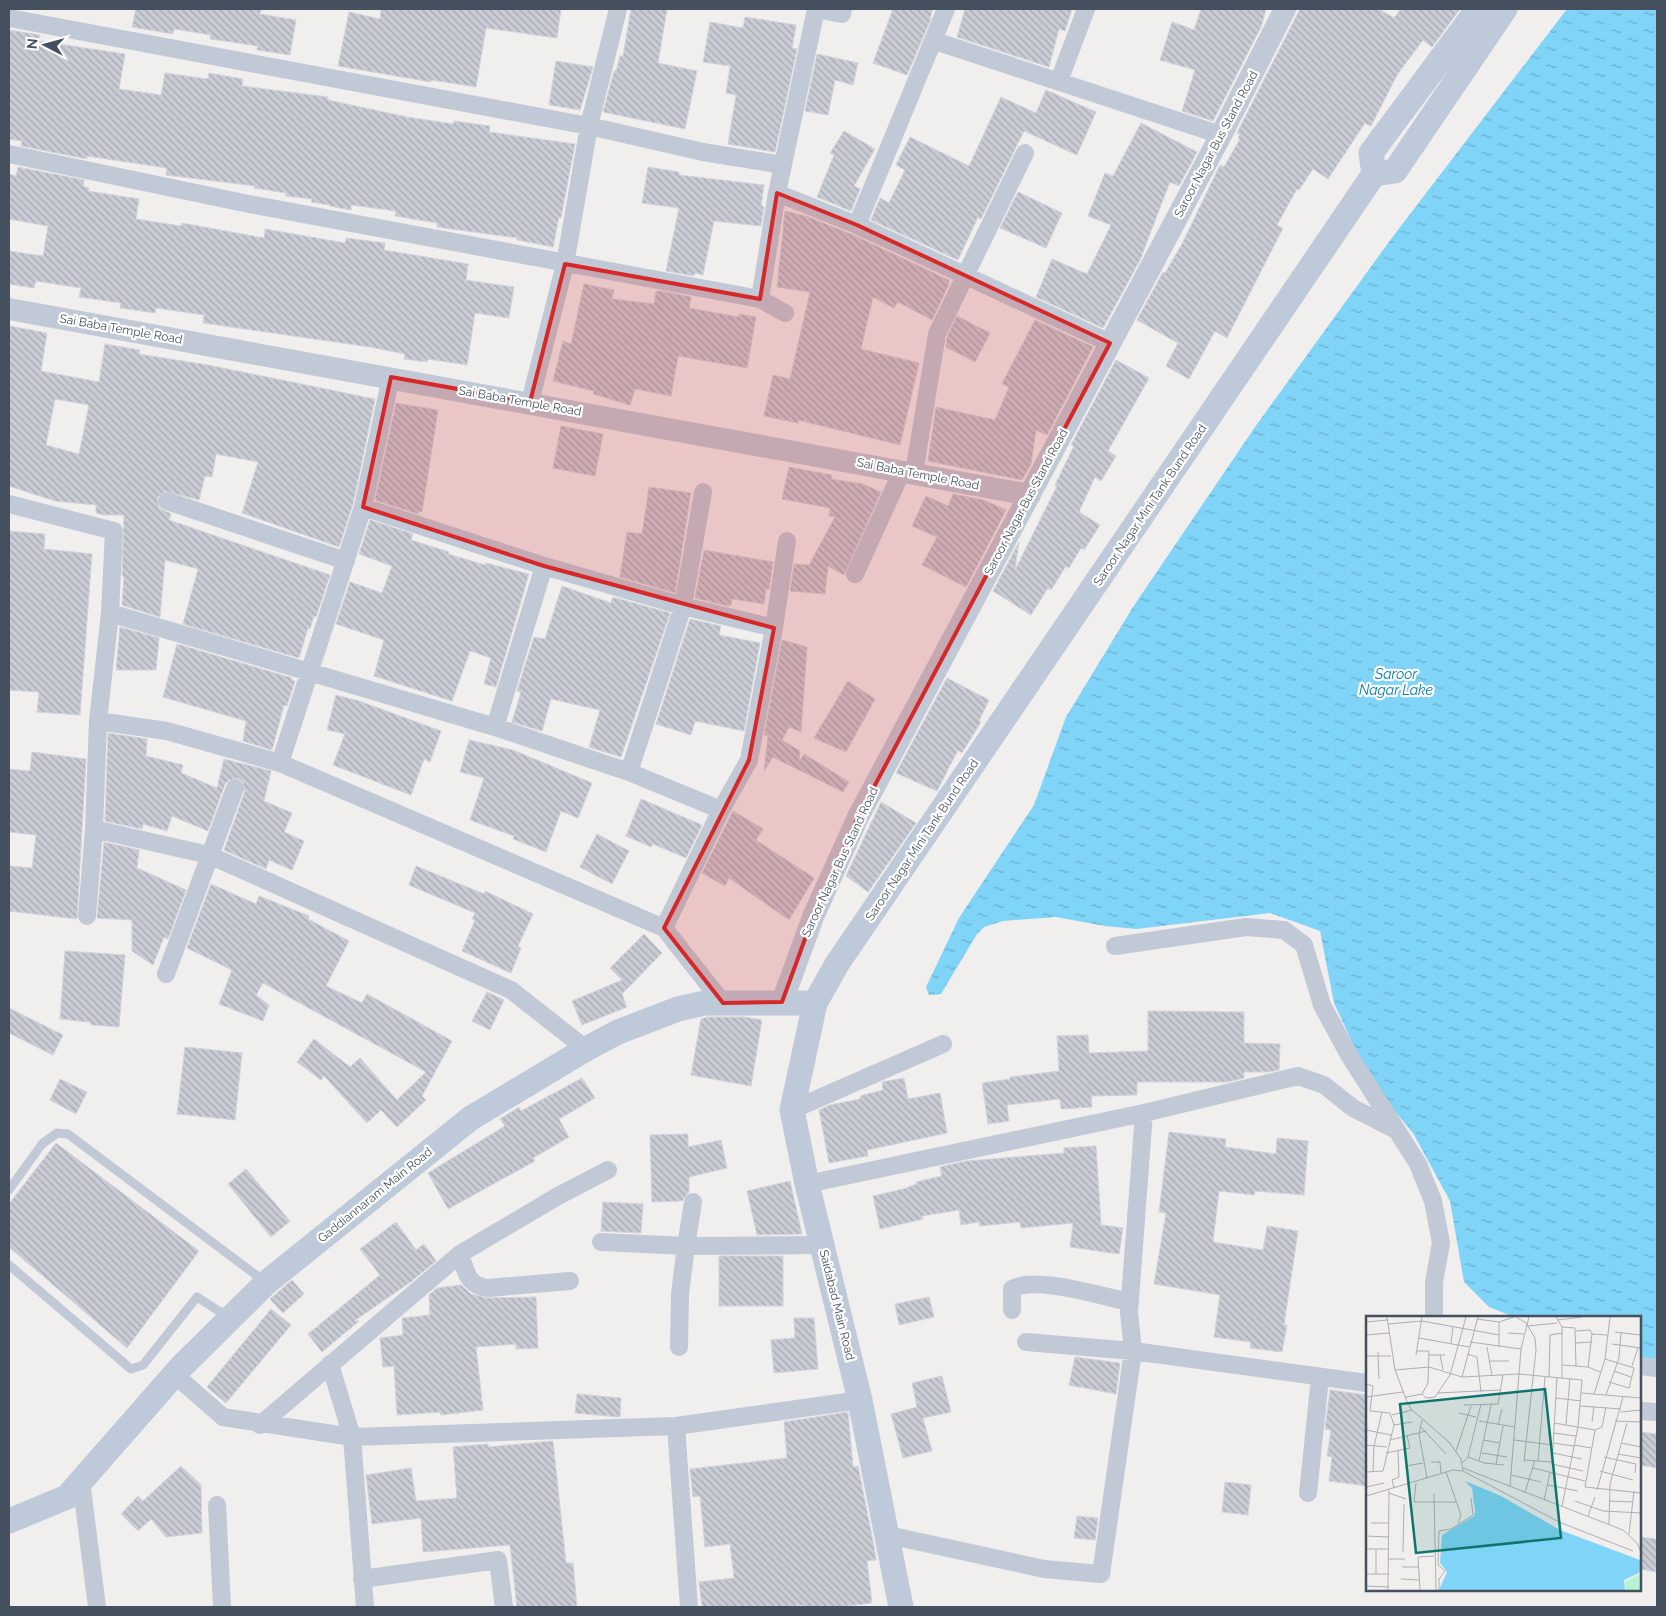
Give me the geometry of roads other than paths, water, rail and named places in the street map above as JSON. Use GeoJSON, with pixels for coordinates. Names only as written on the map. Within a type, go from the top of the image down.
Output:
{"type":"FeatureCollection","features":[{"type":"Feature","properties":{"kind":"main road"},"geometry":{"type":"LineString","coordinates":[[1478,9],[1371,153],[1374,174],[1395,171],[1505,9]]}},
{"type":"Feature","properties":{"kind":"main road","name":"Saroor Nagar Mini Tank Bund Road"},"geometry":{"type":"LineString","coordinates":[[815,1003],[837,964],[1374,174]]}},
{"type":"Feature","properties":{"kind":"main road","name":"Gaddiannaram Main Road"},"geometry":{"type":"LineString","coordinates":[[9,1521],[67,1497],[175,1375],[266,1282],[471,1118],[618,1032],[678,1009],[705,1003],[815,1003]]}},
{"type":"Feature","properties":{"kind":"main road","name":"Saidabad Main Road"},"geometry":{"type":"LineString","coordinates":[[815,1003],[792,1110],[807,1184],[860,1400],[888,1535],[899,1607]]}},
{"type":"Feature","properties":{"kind":"street"},"geometry":{"type":"LineString","coordinates":[[530,402],[565,264],[590,126],[618,9]]}},
{"type":"Feature","properties":{"kind":"street"},"geometry":{"type":"LineString","coordinates":[[760,299],[777,193],[816,9],[842,14],[843,9]]}},
{"type":"Feature","properties":{"kind":"street"},"geometry":{"type":"LineString","coordinates":[[857,225],[935,41],[946,9]]}},
{"type":"Feature","properties":{"kind":"street"},"geometry":{"type":"LineString","coordinates":[[1059,81],[1086,9]]}},
{"type":"Feature","properties":{"kind":"street","name":"Saroor Nagar Bus Stand Road"},"geometry":{"type":"LineString","coordinates":[[782,1002],[813,917],[858,817],[1221,135],[1285,9]]}},
{"type":"Feature","properties":{"kind":"street"},"geometry":{"type":"LineString","coordinates":[[9,18],[590,126],[703,152],[783,165]]}},
{"type":"Feature","properties":{"kind":"street"},"geometry":{"type":"LineString","coordinates":[[935,41],[1221,135]]}},
{"type":"Feature","properties":{"kind":"street"},"geometry":{"type":"LineString","coordinates":[[855,574],[908,472],[936,334],[1025,153]]}},
{"type":"Feature","properties":{"kind":"street"},"geometry":{"type":"LineString","coordinates":[[9,154],[249,204],[760,299],[785,313]]}},
{"type":"Feature","properties":{"kind":"street"},"geometry":{"type":"LineString","coordinates":[[777,193],[857,225],[1110,343]]}},
{"type":"Feature","properties":{"kind":"street","name":"Sai Baba Temple Road"},"geometry":{"type":"LineString","coordinates":[[9,309],[530,402],[1030,495]]}},
{"type":"Feature","properties":{"kind":"street"},"geometry":{"type":"LineString","coordinates":[[280,763],[363,507],[391,377]]}},
{"type":"Feature","properties":{"kind":"street"},"geometry":{"type":"LineString","coordinates":[[629,772],[683,606],[703,492]]}},
{"type":"Feature","properties":{"kind":"street"},"geometry":{"type":"LineString","coordinates":[[167,501],[346,562]]}},
{"type":"Feature","properties":{"kind":"street"},"geometry":{"type":"LineString","coordinates":[[9,504],[114,531],[110,613],[98,721],[94,829],[87,916]]}},
{"type":"Feature","properties":{"kind":"street"},"geometry":{"type":"LineString","coordinates":[[363,507],[544,566],[683,606],[774,628]]}},
{"type":"Feature","properties":{"kind":"street"},"geometry":{"type":"LineString","coordinates":[[664,928],[721,810],[749,760],[788,541]]}},
{"type":"Feature","properties":{"kind":"street"},"geometry":{"type":"LineString","coordinates":[[495,727],[544,566]]}},
{"type":"Feature","properties":{"kind":"street"},"geometry":{"type":"LineString","coordinates":[[110,613],[495,727],[629,772],[721,810]]}},
{"type":"Feature","properties":{"kind":"street"},"geometry":{"type":"LineString","coordinates":[[98,721],[167,731],[280,763],[664,928],[723,1003]]}},
{"type":"Feature","properties":{"kind":"street"},"geometry":{"type":"LineString","coordinates":[[166,974],[235,788]]}},
{"type":"Feature","properties":{"kind":"street"},"geometry":{"type":"LineString","coordinates":[[94,829],[209,855],[510,990],[586,1049]]}},
{"type":"Feature","properties":{"kind":"street"},"geometry":{"type":"LineString","coordinates":[[1115,946],[1246,926],[1284,930],[1304,945],[1322,1005],[1349,1055],[1418,1164],[1433,1201],[1441,1243],[1434,1282],[1434,1316]]}},
{"type":"Feature","properties":{"kind":"street"},"geometry":{"type":"LineString","coordinates":[[792,1110],[943,1044]]}},
{"type":"Feature","properties":{"kind":"street"},"geometry":{"type":"LineString","coordinates":[[807,1184],[1144,1113],[1298,1076],[1324,1085],[1353,1108],[1396,1130]]}},
{"type":"Feature","properties":{"kind":"street"},"geometry":{"type":"LineString","coordinates":[[888,1535],[1044,1569],[1101,1574],[1133,1351],[1130,1302],[1144,1113]]}},
{"type":"Feature","properties":{"kind":"street"},"geometry":{"type":"LineString","coordinates":[[260,1425],[460,1254],[558,1196],[608,1170]]}},
{"type":"Feature","properties":{"kind":"street"},"geometry":{"type":"LineString","coordinates":[[679,1348],[680,1294],[693,1202]]}},
{"type":"Feature","properties":{"kind":"street"},"geometry":{"type":"LineString","coordinates":[[601,1242],[748,1247],[822,1245]]}},
{"type":"Feature","properties":{"kind":"street"},"geometry":{"type":"LineString","coordinates":[[460,1254],[469,1281],[477,1287],[488,1288],[570,1281]]}},
{"type":"Feature","properties":{"kind":"street"},"geometry":{"type":"LineString","coordinates":[[1012,1310],[1012,1289],[1047,1285],[1062,1286],[1130,1302]]}},
{"type":"Feature","properties":{"kind":"street"},"geometry":{"type":"LineString","coordinates":[[1026,1342],[1133,1351],[1366,1383]]}},
{"type":"Feature","properties":{"kind":"street"},"geometry":{"type":"LineString","coordinates":[[330,1364],[352,1437],[365,1607]]}},
{"type":"Feature","properties":{"kind":"street"},"geometry":{"type":"LineString","coordinates":[[1641,1366],[1657,1368]]}},
{"type":"Feature","properties":{"kind":"street"},"geometry":{"type":"LineString","coordinates":[[175,1375],[223,1418],[260,1425],[352,1437],[676,1426],[860,1400]]}},
{"type":"Feature","properties":{"kind":"street"},"geometry":{"type":"LineString","coordinates":[[1308,1493],[1320,1378]]}},
{"type":"Feature","properties":{"kind":"street"},"geometry":{"type":"LineString","coordinates":[[1641,1411],[1657,1412]]}},
{"type":"Feature","properties":{"kind":"street"},"geometry":{"type":"LineString","coordinates":[[676,1426],[689,1607]]}},
{"type":"Feature","properties":{"kind":"street"},"geometry":{"type":"LineString","coordinates":[[81,1481],[96,1607]]}},
{"type":"Feature","properties":{"kind":"street"},"geometry":{"type":"LineString","coordinates":[[217,1504],[222,1607]]}},
{"type":"Feature","properties":{"kind":"street"},"geometry":{"type":"LineString","coordinates":[[362,1579],[498,1560],[504,1607]]}},
{"type":"Feature","properties":{"kind":"lane"},"geometry":{"type":"LineString","coordinates":[[9,1190],[42,1144],[57,1133],[68,1134],[266,1282]]}},
{"type":"Feature","properties":{"kind":"lane"},"geometry":{"type":"LineString","coordinates":[[9,1265],[131,1369],[143,1365],[197,1297],[230,1319]]}},
{"type":"Feature","properties":{"kind":"water","name":"Saroor Nagar Lake"},"geometry":{"type":"Polygon","coordinates":[[[1567,9],[1657,9],[1657,1359],[1641,1359],[1641,1316],[1512,1316],[1489,1307],[1464,1282],[1450,1201],[1413,1133],[1371,1083],[1334,1003],[1320,931],[1270,913],[1136,929],[1105,926],[1056,917],[1003,921],[984,927],[977,934],[941,994],[929,995],[926,987],[959,918],[1034,805],[1066,717],[1133,607],[1255,427],[1391,239],[1567,9]]]}}]}
